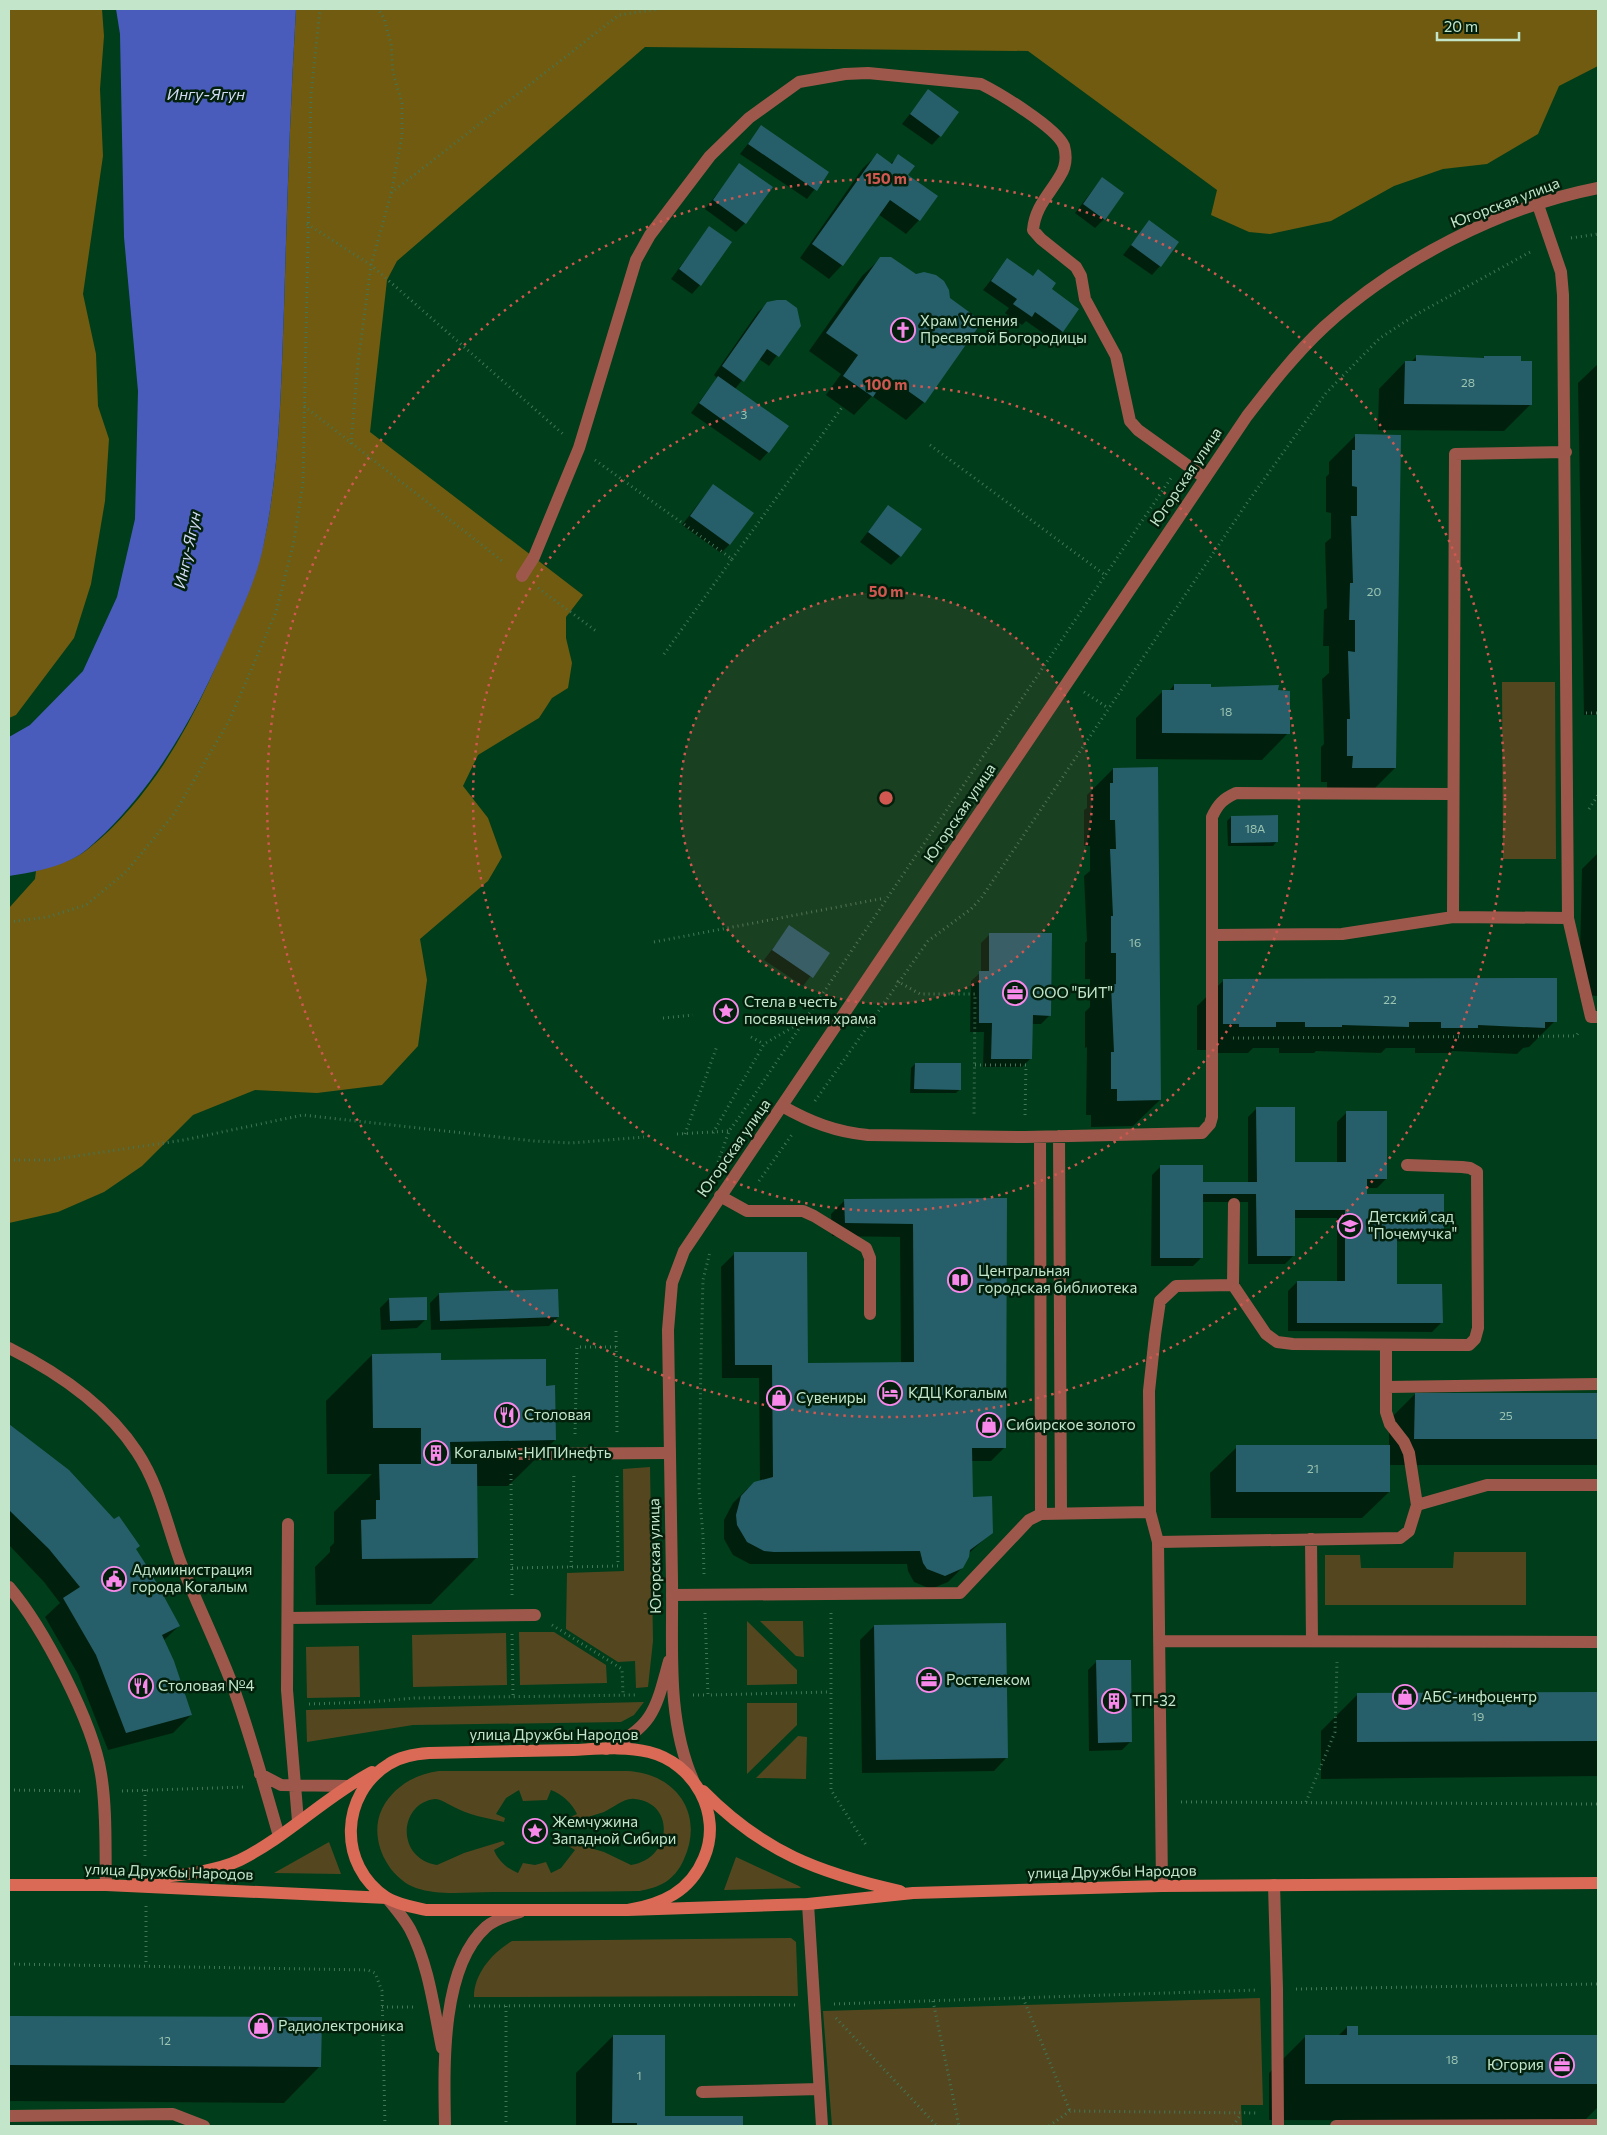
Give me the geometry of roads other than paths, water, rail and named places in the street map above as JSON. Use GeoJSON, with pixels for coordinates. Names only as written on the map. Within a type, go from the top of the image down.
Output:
{"type":"FeatureCollection","features":[{"type":"Feature","properties":{"kind":"main road","name":"улица Дружбы Народов"},"geometry":{"type":"LineString","coordinates":[[628,1910],[648,1907],[672,1898],[688,1885],[700,1868],[708,1849],[710,1828],[708,1808],[693,1780],[677,1764],[659,1755],[646,1751],[605,1749],[409,1755],[390,1763],[374,1775],[361,1791],[353,1810],[350,1830],[352,1850],[359,1869],[371,1886],[387,1898],[406,1906],[426,1910],[628,1910],[808,1904],[912,1893],[1162,1886],[1598,1883]]}},
{"type":"Feature","properties":{"kind":"main road"},"geometry":{"type":"LineString","coordinates":[[106,1885],[206,1869],[238,1861],[279,1836],[348,1786],[390,1763]]}},
{"type":"Feature","properties":{"kind":"main road"},"geometry":{"type":"LineString","coordinates":[[693,1780],[736,1821],[778,1851],[833,1874],[912,1893]]}},
{"type":"Feature","properties":{"kind":"main road","name":"улица Дружбы Народов"},"geometry":{"type":"LineString","coordinates":[[9,1885],[106,1885],[387,1898]]}},
{"type":"Feature","properties":{"kind":"street"},"geometry":{"type":"LineString","coordinates":[[522,576],[534,557],[579,448],[636,260],[650,235],[710,156],[749,118],[799,82],[845,74],[868,73],[981,84],[998,92],[1053,132],[1063,145],[1066,160],[1061,175],[1041,202],[1034,218],[1033,230],[1041,239],[1076,267],[1081,276],[1085,299],[1116,356],[1130,420],[1138,430],[1205,478]]}},
{"type":"Feature","properties":{"kind":"street","name":"Югорская улица"},"geometry":{"type":"LineString","coordinates":[[672,1648],[668,1330],[672,1283],[684,1251],[1247,416],[1280,374],[1323,328],[1353,302],[1396,272],[1437,248],[1491,222],[1538,205],[1598,188]]}},
{"type":"Feature","properties":{"kind":"street"},"geometry":{"type":"LineString","coordinates":[[1538,205],[1560,272],[1563,295],[1566,452],[1568,918],[1595,1017]]}},
{"type":"Feature","properties":{"kind":"street"},"geometry":{"type":"LineString","coordinates":[[1453,917],[1455,454],[1566,452]]}},
{"type":"Feature","properties":{"kind":"street"},"geometry":{"type":"LineString","coordinates":[[782,1106],[803,1118],[846,1133],[1040,1137],[1202,1133],[1210,1124],[1212,1117],[1214,935],[1212,817],[1217,805],[1225,798],[1236,793],[1453,794]]}},
{"type":"Feature","properties":{"kind":"street"},"geometry":{"type":"LineString","coordinates":[[1214,935],[1342,934],[1453,917],[1568,918]]}},
{"type":"Feature","properties":{"kind":"street"},"geometry":{"type":"LineString","coordinates":[[1059,1136],[1061,1514]]}},
{"type":"Feature","properties":{"kind":"street"},"geometry":{"type":"LineString","coordinates":[[1040,1137],[1041,1514]]}},
{"type":"Feature","properties":{"kind":"street"},"geometry":{"type":"LineString","coordinates":[[1234,1204],[1233,1284],[1266,1334],[1278,1342],[1293,1344],[1469,1345],[1475,1339],[1478,1328],[1476,1172],[1470,1168],[1462,1167],[1407,1165]]}},
{"type":"Feature","properties":{"kind":"street"},"geometry":{"type":"LineString","coordinates":[[720,1196],[739,1209],[747,1211],[803,1211],[866,1248],[870,1258],[870,1314]]}},
{"type":"Feature","properties":{"kind":"street"},"geometry":{"type":"LineString","coordinates":[[1162,1886],[1158,1542],[1150,1512],[1149,1391],[1160,1301],[1176,1286],[1233,1284]]}},
{"type":"Feature","properties":{"kind":"street"},"geometry":{"type":"LineString","coordinates":[[1158,1542],[1400,1538],[1409,1531],[1417,1505],[1409,1453],[1404,1442],[1390,1424],[1386,1412],[1386,1345]]}},
{"type":"Feature","properties":{"kind":"street"},"geometry":{"type":"LineString","coordinates":[[9,1348],[48,1369],[81,1392],[110,1420],[137,1451],[149,1473],[181,1562],[232,1685],[279,1836]]}},
{"type":"Feature","properties":{"kind":"street"},"geometry":{"type":"LineString","coordinates":[[1386,1387],[1598,1384]]}},
{"type":"Feature","properties":{"kind":"street"},"geometry":{"type":"LineString","coordinates":[[511,1454],[669,1453]]}},
{"type":"Feature","properties":{"kind":"street"},"geometry":{"type":"LineString","coordinates":[[1417,1505],[1487,1485],[1598,1485]]}},
{"type":"Feature","properties":{"kind":"street"},"geometry":{"type":"LineString","coordinates":[[672,1595],[831,1596],[960,1593],[1029,1520],[1041,1514],[1150,1512]]}},
{"type":"Feature","properties":{"kind":"street"},"geometry":{"type":"LineString","coordinates":[[288,1524],[288,1705],[298,1822]]}},
{"type":"Feature","properties":{"kind":"street"},"geometry":{"type":"LineString","coordinates":[[1311,1539],[1312,1641]]}},
{"type":"Feature","properties":{"kind":"street"},"geometry":{"type":"LineString","coordinates":[[9,1587],[45,1642],[75,1699],[101,1773],[106,1885]]}},
{"type":"Feature","properties":{"kind":"street"},"geometry":{"type":"LineString","coordinates":[[288,1618],[535,1615]]}},
{"type":"Feature","properties":{"kind":"street"},"geometry":{"type":"LineString","coordinates":[[1159,1641],[1598,1642]]}},
{"type":"Feature","properties":{"kind":"street"},"geometry":{"type":"LineString","coordinates":[[605,1749],[627,1739],[642,1727],[653,1713],[672,1648]]}},
{"type":"Feature","properties":{"kind":"street"},"geometry":{"type":"LineString","coordinates":[[672,1648],[676,1724],[681,1749],[693,1780]]}},
{"type":"Feature","properties":{"kind":"street"},"geometry":{"type":"LineString","coordinates":[[260,1774],[272,1782],[295,1785],[348,1786]]}},
{"type":"Feature","properties":{"kind":"street"},"geometry":{"type":"LineString","coordinates":[[1274,1885],[1278,2126]]}},
{"type":"Feature","properties":{"kind":"street"},"geometry":{"type":"LineString","coordinates":[[387,1898],[411,1930],[419,1949],[431,1994],[444,2057]]}},
{"type":"Feature","properties":{"kind":"street"},"geometry":{"type":"LineString","coordinates":[[808,1904],[819,2004],[819,2089],[822,2126]]}},
{"type":"Feature","properties":{"kind":"street"},"geometry":{"type":"LineString","coordinates":[[445,2126],[444,2057],[452,1996],[459,1964],[469,1945],[486,1926],[507,1916],[534,1909]]}},
{"type":"Feature","properties":{"kind":"street"},"geometry":{"type":"LineString","coordinates":[[702,2092],[819,2089]]}},
{"type":"Feature","properties":{"kind":"street"},"geometry":{"type":"LineString","coordinates":[[9,2116],[72,2121],[172,2114],[204,2126]]}},
{"type":"Feature","properties":{"kind":"street"},"geometry":{"type":"LineString","coordinates":[[1336,2126],[1598,2126]]}},
{"type":"Feature","properties":{"kind":"water","name":"Ингу-Ягун"},"geometry":{"type":"Polygon","coordinates":[[[116,9],[296,9],[277,456],[264,543],[251,588],[207,686],[162,764],[126,811],[105,833],[75,858],[55,866],[9,876],[9,737],[30,725],[83,671],[117,597],[135,519],[138,391],[124,237],[120,34],[116,9]]]}},
{"type":"Feature","properties":{"kind":"place","name":"Храм Успения Пресвятой Богородицы"},"geometry":{"type":"Point","coordinates":[903,330]}},
{"type":"Feature","properties":{"kind":"place","name":"ООО \"БИТ\""},"geometry":{"type":"Point","coordinates":[1015,993]}},
{"type":"Feature","properties":{"kind":"place","name":"Стела в честь посвящения храма"},"geometry":{"type":"Point","coordinates":[726,1011]}},
{"type":"Feature","properties":{"kind":"place","name":"Детский сад \"Почемучка\""},"geometry":{"type":"Point","coordinates":[1350,1226]}},
{"type":"Feature","properties":{"kind":"place","name":"Центральная городская библиотека"},"geometry":{"type":"Point","coordinates":[960,1280]}},
{"type":"Feature","properties":{"kind":"place","name":"КДЦ Когалым"},"geometry":{"type":"Point","coordinates":[890,1393]}},
{"type":"Feature","properties":{"kind":"place","name":"Сувениры"},"geometry":{"type":"Point","coordinates":[779,1398]}},
{"type":"Feature","properties":{"kind":"place","name":"Столовая"},"geometry":{"type":"Point","coordinates":[507,1415]}},
{"type":"Feature","properties":{"kind":"place","name":"Сибирское золото"},"geometry":{"type":"Point","coordinates":[989,1425]}},
{"type":"Feature","properties":{"kind":"place","name":"Когалым-НИПИнефть"},"geometry":{"type":"Point","coordinates":[436,1453]}},
{"type":"Feature","properties":{"kind":"place","name":"Адмиинистрация города Когалым"},"geometry":{"type":"Point","coordinates":[114,1579]}},
{"type":"Feature","properties":{"kind":"place","name":"Ростелеком"},"geometry":{"type":"Point","coordinates":[929,1680]}},
{"type":"Feature","properties":{"kind":"place","name":"Столовая №4"},"geometry":{"type":"Point","coordinates":[141,1686]}},
{"type":"Feature","properties":{"kind":"place","name":"АБС-инфоцентр"},"geometry":{"type":"Point","coordinates":[1405,1697]}},
{"type":"Feature","properties":{"kind":"place","name":"ТП-32"},"geometry":{"type":"Point","coordinates":[1114,1701]}},
{"type":"Feature","properties":{"kind":"place","name":"Жемчужина Западной Сибири"},"geometry":{"type":"Point","coordinates":[535,1831]}},
{"type":"Feature","properties":{"kind":"place","name":"Радиолектроника"},"geometry":{"type":"Point","coordinates":[261,2026]}},
{"type":"Feature","properties":{"kind":"place","name":"Югория"},"geometry":{"type":"Point","coordinates":[1562,2065]}}]}
